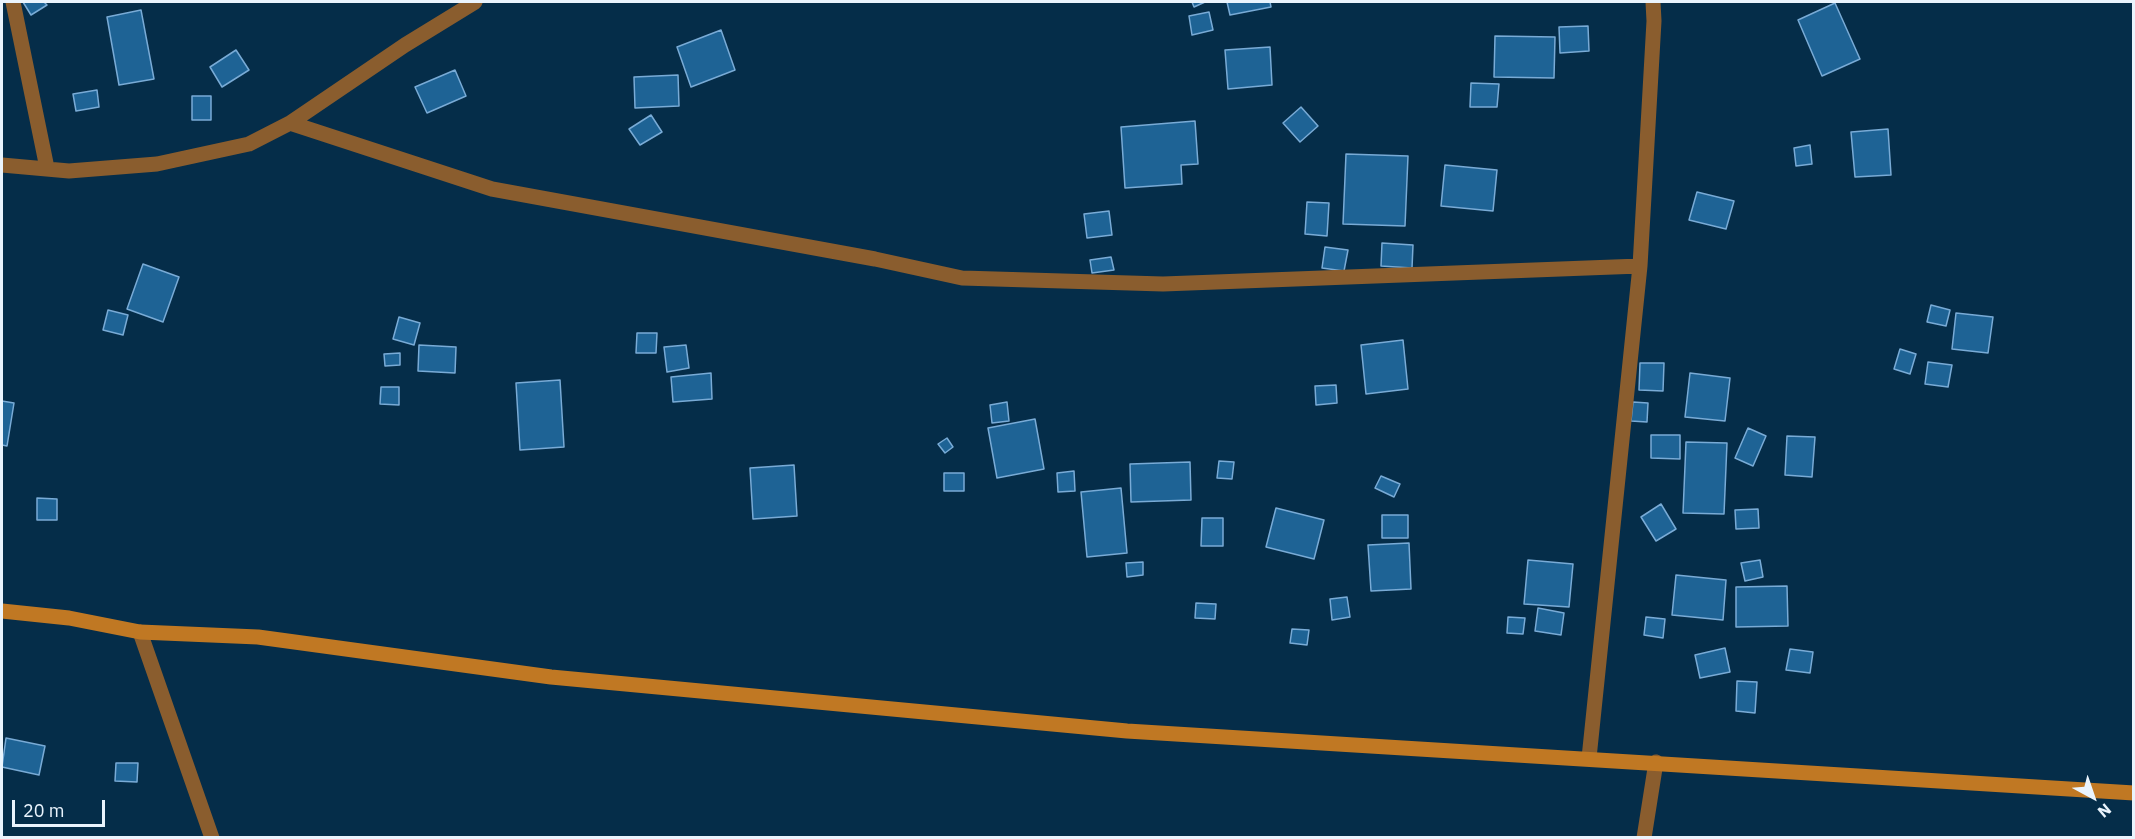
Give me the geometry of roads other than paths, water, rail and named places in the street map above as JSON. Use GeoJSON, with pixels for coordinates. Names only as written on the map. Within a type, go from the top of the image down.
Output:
{"type":"FeatureCollection","features":[{"type":"Feature","properties":{"kind":"main road"},"geometry":{"type":"LineString","coordinates":[[2,611],[69,618],[140,632],[258,637],[551,678],[1103,729],[2133,793]]}},
{"type":"Feature","properties":{"kind":"street"},"geometry":{"type":"LineString","coordinates":[[13,2],[47,168]]}},
{"type":"Feature","properties":{"kind":"street"},"geometry":{"type":"LineString","coordinates":[[2,165],[69,171],[157,164],[249,144],[290,123],[405,45],[475,2]]}},
{"type":"Feature","properties":{"kind":"street"},"geometry":{"type":"LineString","coordinates":[[1589,758],[1641,266],[1654,21],[1653,2]]}},
{"type":"Feature","properties":{"kind":"street"},"geometry":{"type":"LineString","coordinates":[[290,123],[492,189],[875,259],[962,278],[1163,284],[1641,266]]}},
{"type":"Feature","properties":{"kind":"street"},"geometry":{"type":"LineString","coordinates":[[140,632],[212,837]]}},
{"type":"Feature","properties":{"kind":"street"},"geometry":{"type":"LineString","coordinates":[[1644,837],[1656,762]]}}]}
